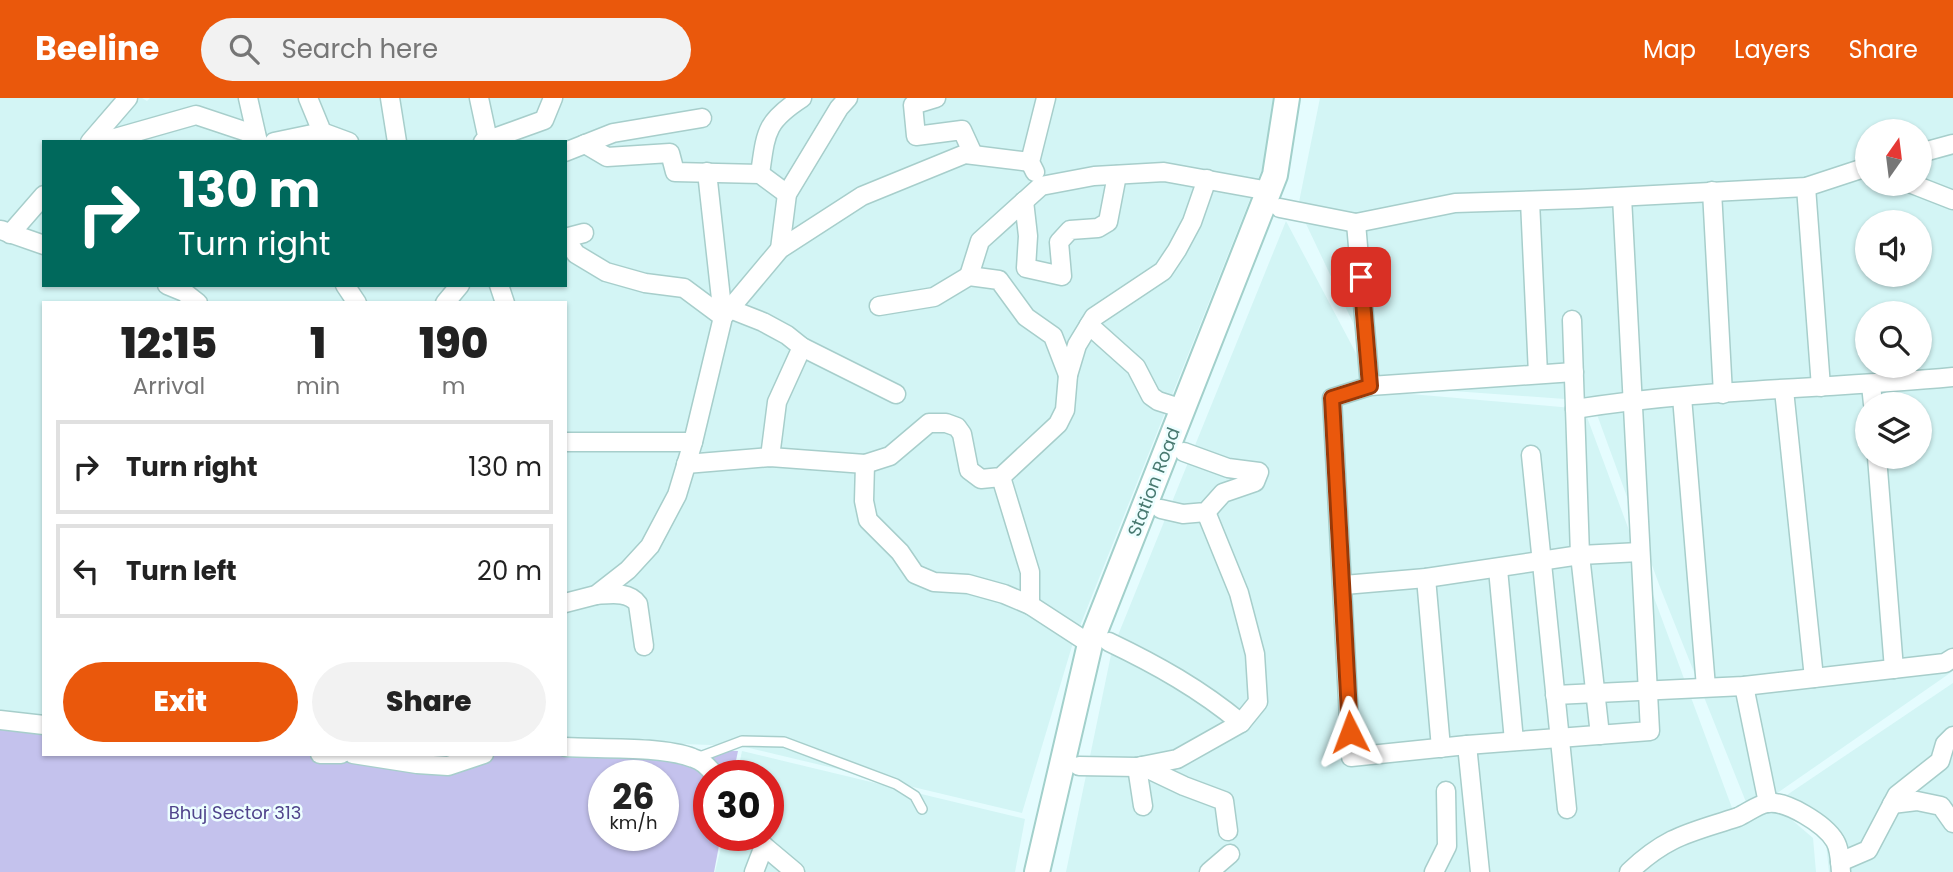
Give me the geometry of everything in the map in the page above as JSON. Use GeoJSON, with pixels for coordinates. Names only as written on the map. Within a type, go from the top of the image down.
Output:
{"type":"FeatureCollection","features":[{"type":"Feature","properties":{"kind":"street"},"geometry":{"type":"LineString","coordinates":[[92,140],[128,98]]}},
{"type":"Feature","properties":{"kind":"street"},"geometry":{"type":"LineString","coordinates":[[248,98],[257,138]]}},
{"type":"Feature","properties":{"kind":"street"},"geometry":{"type":"LineString","coordinates":[[308,98],[322,132]]}},
{"type":"Feature","properties":{"kind":"street"},"geometry":{"type":"LineString","coordinates":[[390,98],[397,140]]}},
{"type":"Feature","properties":{"kind":"street"},"geometry":{"type":"LineString","coordinates":[[479,98],[486,140]]}},
{"type":"Feature","properties":{"kind":"street"},"geometry":{"type":"LineString","coordinates":[[489,140],[544,120],[552,98]]}},
{"type":"Feature","properties":{"kind":"street"},"geometry":{"type":"LineString","coordinates":[[760,174],[766,132],[773,121],[802,98]]}},
{"type":"Feature","properties":{"kind":"street"},"geometry":{"type":"LineString","coordinates":[[936,98],[913,105],[916,136],[962,130],[973,153]]}},
{"type":"Feature","properties":{"kind":"street"},"geometry":{"type":"LineString","coordinates":[[1041,186],[1030,162],[1046,98]]}},
{"type":"Feature","properties":{"kind":"street","name":"Station Road"},"geometry":{"type":"LineString","coordinates":[[1054,872],[1079,766],[1100,643],[1184,452],[1274,199],[1287,98]]}},
{"type":"Feature","properties":{"kind":"street","name":"Station Road"},"geometry":{"type":"LineString","coordinates":[[1037,872],[1100,643],[1183,409],[1274,199],[1291,179],[1304,98]]}},
{"type":"Feature","properties":{"kind":"street"},"geometry":{"type":"LineString","coordinates":[[780,249],[787,194],[841,101]]}},
{"type":"Feature","properties":{"kind":"street"},"geometry":{"type":"LineString","coordinates":[[109,140],[196,115],[257,138]]}},
{"type":"Feature","properties":{"kind":"street"},"geometry":{"type":"LineString","coordinates":[[567,151],[613,133],[702,118]]}},
{"type":"Feature","properties":{"kind":"street"},"geometry":{"type":"LineString","coordinates":[[284,140],[322,132],[344,140]]}},
{"type":"Feature","properties":{"kind":"street"},"geometry":{"type":"LineString","coordinates":[[584,144],[607,157],[670,153],[675,172],[760,174],[787,194]]}},
{"type":"Feature","properties":{"kind":"street"},"geometry":{"type":"LineString","coordinates":[[1932,150],[1953,144]]}},
{"type":"Feature","properties":{"kind":"street"},"geometry":{"type":"LineString","coordinates":[[726,313],[780,249],[862,196],[965,154],[1030,162]]}},
{"type":"Feature","properties":{"kind":"street"},"geometry":{"type":"LineString","coordinates":[[970,276],[980,242],[1041,186],[1117,175],[1164,172],[1207,179],[1356,223],[1455,203],[1806,187],[1855,171]]}},
{"type":"Feature","properties":{"kind":"street"},"geometry":{"type":"LineString","coordinates":[[596,595],[628,570],[650,546],[677,495],[693,442],[726,313],[707,172]]}},
{"type":"Feature","properties":{"kind":"street"},"geometry":{"type":"LineString","coordinates":[[1024,201],[1028,236],[1026,268],[1062,276],[1059,242],[1070,230],[1098,229],[1108,222],[1117,175]]}},
{"type":"Feature","properties":{"kind":"street"},"geometry":{"type":"LineString","coordinates":[[686,464],[770,457],[865,464],[890,456],[929,423],[946,423],[957,427],[962,434],[972,474],[982,479],[1001,477],[1058,424],[1065,410],[1069,375],[1077,345],[1089,325],[1094,317],[1163,271],[1192,222],[1207,179]]}},
{"type":"Feature","properties":{"kind":"street"},"geometry":{"type":"LineString","coordinates":[[1806,187],[1821,387]]}},
{"type":"Feature","properties":{"kind":"street"},"geometry":{"type":"LineString","coordinates":[[1712,191],[1723,394]]}},
{"type":"Feature","properties":{"kind":"street"},"geometry":{"type":"LineString","coordinates":[[1932,192],[1953,200]]}},
{"type":"Feature","properties":{"kind":"street"},"geometry":{"type":"LineString","coordinates":[[42,197],[5,232],[42,244]]}},
{"type":"Feature","properties":{"kind":"street"},"geometry":{"type":"LineString","coordinates":[[1574,372],[1370,386],[1332,398],[1351,757],[1650,731],[1622,197]]}},
{"type":"Feature","properties":{"kind":"street"},"geometry":{"type":"LineString","coordinates":[[1530,201],[1538,374]]}},
{"type":"Feature","properties":{"kind":"street"},"geometry":{"type":"LineString","coordinates":[[1356,223],[1370,386]]}},
{"type":"Feature","properties":{"kind":"street"},"geometry":{"type":"LineString","coordinates":[[567,237],[584,233]]}},
{"type":"Feature","properties":{"kind":"street"},"geometry":{"type":"LineString","coordinates":[[567,241],[576,254],[606,272],[645,283],[684,288],[726,313],[762,322],[787,335],[802,348],[896,394]]}},
{"type":"Feature","properties":{"kind":"street"},"geometry":{"type":"LineString","coordinates":[[879,306],[934,297],[970,276],[999,280],[1026,317],[1053,336],[1069,375]]}},
{"type":"Feature","properties":{"kind":"street"},"geometry":{"type":"LineString","coordinates":[[172,287],[195,301]]}},
{"type":"Feature","properties":{"kind":"street"},"geometry":{"type":"LineString","coordinates":[[447,301],[458,287]]}},
{"type":"Feature","properties":{"kind":"street"},"geometry":{"type":"LineString","coordinates":[[1573,320],[1580,555],[1600,735]]}},
{"type":"Feature","properties":{"kind":"street"},"geometry":{"type":"LineString","coordinates":[[1089,325],[1136,367],[1151,396],[1183,409]]}},
{"type":"Feature","properties":{"kind":"street"},"geometry":{"type":"LineString","coordinates":[[770,457],[777,402],[802,348]]}},
{"type":"Feature","properties":{"kind":"street"},"geometry":{"type":"LineString","coordinates":[[1575,410],[1632,400],[1871,385],[1953,377]]}},
{"type":"Feature","properties":{"kind":"street"},"geometry":{"type":"LineString","coordinates":[[1871,385],[1872,392]]}},
{"type":"Feature","properties":{"kind":"street"},"geometry":{"type":"LineString","coordinates":[[1784,390],[1814,678]]}},
{"type":"Feature","properties":{"kind":"street"},"geometry":{"type":"LineString","coordinates":[[1682,397],[1706,687]]}},
{"type":"Feature","properties":{"kind":"street"},"geometry":{"type":"LineString","coordinates":[[567,442],[693,442]]}},
{"type":"Feature","properties":{"kind":"street"},"geometry":{"type":"LineString","coordinates":[[1161,509],[1183,514],[1206,512],[1223,493],[1255,482],[1259,472],[1228,468],[1184,452]]}},
{"type":"Feature","properties":{"kind":"street"},"geometry":{"type":"LineString","coordinates":[[1531,455],[1567,809]]}},
{"type":"Feature","properties":{"kind":"street"},"geometry":{"type":"LineString","coordinates":[[865,464],[864,501],[868,520],[894,545],[915,574],[934,582],[968,584],[989,589],[1030,606],[1100,643],[1180,678],[1241,723]]}},
{"type":"Feature","properties":{"kind":"street"},"geometry":{"type":"LineString","coordinates":[[1878,469],[1894,669]]}},
{"type":"Feature","properties":{"kind":"street"},"geometry":{"type":"LineString","coordinates":[[1001,477],[1030,572],[1030,606]]}},
{"type":"Feature","properties":{"kind":"street"},"geometry":{"type":"LineString","coordinates":[[1079,766],[1140,766],[1177,759],[1241,723],[1258,702],[1255,654],[1239,593],[1206,512]]}},
{"type":"Feature","properties":{"kind":"street"},"geometry":{"type":"LineString","coordinates":[[1343,585],[1426,579],[1580,555],[1640,552]]}},
{"type":"Feature","properties":{"kind":"street"},"geometry":{"type":"LineString","coordinates":[[1498,569],[1514,741]]}},
{"type":"Feature","properties":{"kind":"street"},"geometry":{"type":"LineString","coordinates":[[1426,579],[1441,748]]}},
{"type":"Feature","properties":{"kind":"street"},"geometry":{"type":"LineString","coordinates":[[567,602],[596,595],[626,595],[635,600],[638,604],[644,646]]}},
{"type":"Feature","properties":{"kind":"street"},"geometry":{"type":"LineString","coordinates":[[1555,695],[1744,686],[1945,663],[1953,658]]}},
{"type":"Feature","properties":{"kind":"street"},"geometry":{"type":"LineString","coordinates":[[1744,686],[1768,803]]}},
{"type":"Feature","properties":{"kind":"street"},"geometry":{"type":"LineString","coordinates":[[0,720],[42,724]]}},
{"type":"Feature","properties":{"kind":"street"},"geometry":{"type":"LineString","coordinates":[[1629,872],[1669,840],[1768,803],[1802,811],[1832,836],[1837,843],[1840,867],[1868,850],[1892,804],[1905,787],[1940,761],[1945,744],[1953,736]]}},
{"type":"Feature","properties":{"kind":"street"},"geometry":{"type":"LineString","coordinates":[[1467,745],[1480,872]]}},
{"type":"Feature","properties":{"kind":"street"},"geometry":{"type":"LineString","coordinates":[[567,747],[664,752],[698,760]]}},
{"type":"Feature","properties":{"kind":"street"},"geometry":{"type":"LineString","coordinates":[[366,756],[447,766],[478,756]]}},
{"type":"Feature","properties":{"kind":"street"},"geometry":{"type":"LineString","coordinates":[[1140,766],[1143,806]]}},
{"type":"Feature","properties":{"kind":"street"},"geometry":{"type":"LineString","coordinates":[[1140,766],[1224,802],[1228,831]]}},
{"type":"Feature","properties":{"kind":"street"},"geometry":{"type":"LineString","coordinates":[[1434,872],[1447,846],[1446,791]]}},
{"type":"Feature","properties":{"kind":"street"},"geometry":{"type":"LineString","coordinates":[[1892,804],[1917,801],[1941,806],[1953,823]]}},
{"type":"Feature","properties":{"kind":"street"},"geometry":{"type":"LineString","coordinates":[[754,872],[757,851]]}},
{"type":"Feature","properties":{"kind":"street"},"geometry":{"type":"LineString","coordinates":[[771,851],[795,872]]}},
{"type":"Feature","properties":{"kind":"street"},"geometry":{"type":"LineString","coordinates":[[1209,872],[1230,854]]}},
{"type":"Feature","properties":{"kind":"lane"},"geometry":{"type":"LineString","coordinates":[[695,758],[742,741],[784,742],[896,784],[915,796],[922,809]]}},
{"type":"Feature","properties":{"kind":"shaded area"},"geometry":{"type":"Polygon","coordinates":[[[0,98],[142,98],[147,101],[150,98],[1273,98],[1264,164],[1072,646],[1022,813],[741,746],[567,740],[567,301],[42,301],[42,718],[0,714],[0,98]]]}},
{"type":"Feature","properties":{"kind":"shaded area"},"geometry":{"type":"Polygon","coordinates":[[[1320,98],[1953,98],[1953,671],[1750,812],[1660,587],[1592,401],[1383,386],[1298,207],[1320,98]]]}},
{"type":"Feature","properties":{"kind":"shaded area"},"geometry":{"type":"Polygon","coordinates":[[[1286,221],[1376,391],[1584,409],[1738,824],[1778,808],[1813,838],[1816,872],[1066,872],[1112,650],[1286,221]]]}},
{"type":"Feature","properties":{"kind":"shaded area"},"geometry":{"type":"Polygon","coordinates":[[[1953,683],[1953,872],[1829,872],[1825,833],[1781,799],[1953,683]]]}},
{"type":"Feature","properties":{"kind":"shaded area"},"geometry":{"type":"Polygon","coordinates":[[[742,751],[779,760],[740,760],[742,751]]]}},
{"type":"Feature","properties":{"kind":"shaded area"},"geometry":{"type":"Polygon","coordinates":[[[784,761],[1025,819],[1015,872],[715,872],[720,851],[784,851],[784,761]]]}},
{"type":"Feature","properties":{"kind":"green space","name":"Bhuj Sector 313"},"geometry":{"type":"Polygon","coordinates":[[[0,722],[42,726],[42,756],[567,756],[567,746],[738,751],[736,760],[693,760],[693,851],[718,851],[714,872],[0,872],[0,722]]]}},
{"type":"Feature","properties":{"kind":"route"},"geometry":{"type":"LineString","coordinates":[[1350,732],[1332,398],[1370,386],[1361,277]]}}]}
